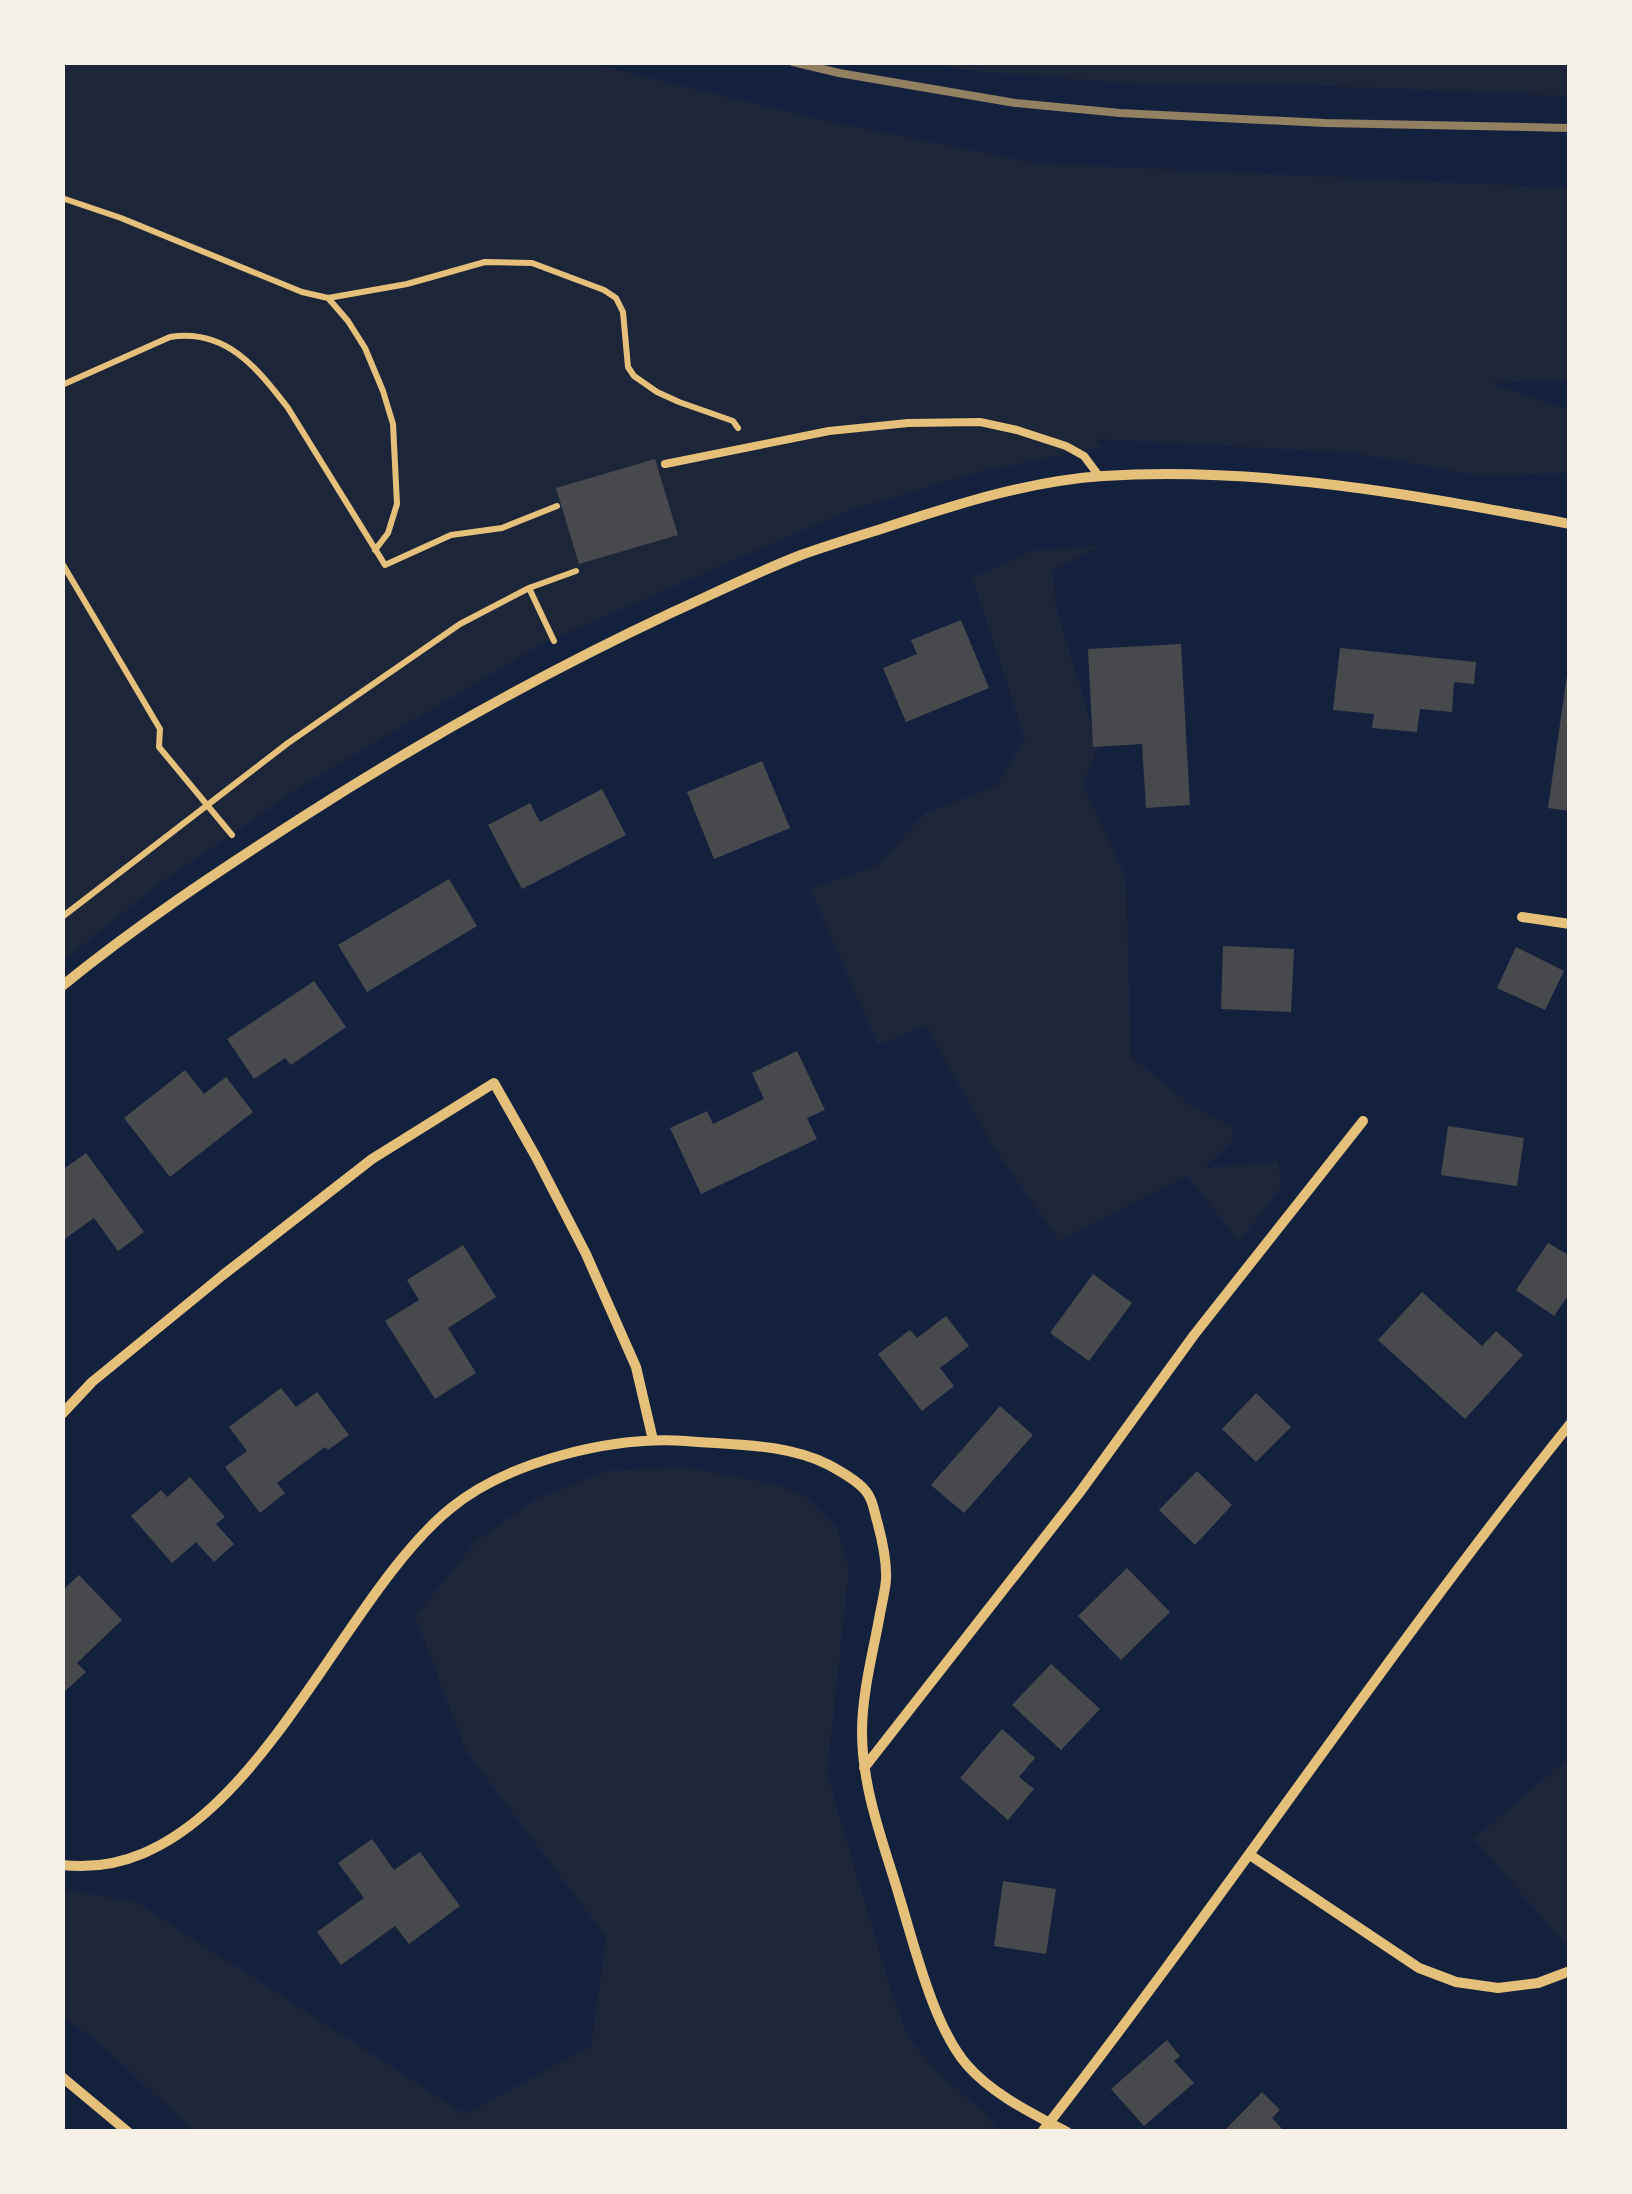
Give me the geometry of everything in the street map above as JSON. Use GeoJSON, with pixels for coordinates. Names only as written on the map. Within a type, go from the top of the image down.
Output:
{"type":"FeatureCollection","features":[{"type":"Feature","properties":{"kind":"street"},"geometry":{"type":"LineString","coordinates":[[62,986],[196,886],[381,766],[516,690],[596,648],[801,555],[930,513],[1024,487],[1100,476],[1183,474],[1278,478],[1428,498],[1570,524]]}},
{"type":"Feature","properties":{"kind":"street"},"geometry":{"type":"LineString","coordinates":[[1522,917],[1570,924]]}},
{"type":"Feature","properties":{"kind":"street"},"geometry":{"type":"LineString","coordinates":[[62,1414],[92,1382],[150,1334],[372,1160],[494,1083],[586,1254],[636,1367],[653,1440]]}},
{"type":"Feature","properties":{"kind":"street"},"geometry":{"type":"LineString","coordinates":[[864,1768],[1080,1492],[1218,1304],[1363,1121]]}},
{"type":"Feature","properties":{"kind":"street"},"geometry":{"type":"LineString","coordinates":[[1045,2127],[1250,1855],[1367,1690],[1570,1424]]}},
{"type":"Feature","properties":{"kind":"street"},"geometry":{"type":"LineString","coordinates":[[62,1864],[80,1867],[124,1861],[154,1849],[186,1829],[242,1779],[275,1739],[364,1607],[421,1536],[469,1495],[514,1472],[561,1456],[627,1442],[764,1447],[806,1456],[863,1488],[871,1499],[882,1540],[886,1578],[864,1700],[864,1768],[866,1786],[926,1984],[954,2048],[970,2069],[1045,2127],[1067,2132]]}},
{"type":"Feature","properties":{"kind":"street"},"geometry":{"type":"LineString","coordinates":[[1250,1855],[1419,1968],[1456,1982],[1498,1988],[1538,1984],[1570,1971]]}},
{"type":"Feature","properties":{"kind":"street"},"geometry":{"type":"LineString","coordinates":[[62,2077],[128,2132]]}},
{"type":"Feature","properties":{"kind":"lane"},"geometry":{"type":"LineString","coordinates":[[666,464],[829,431],[980,422],[1066,446],[1084,456],[1100,476]]}},
{"type":"Feature","properties":{"kind":"path"},"geometry":{"type":"LineString","coordinates":[[62,198],[302,292],[328,298],[407,284],[485,262],[532,263],[568,276],[616,298],[623,312],[628,366],[634,376],[679,402],[732,420],[748,446]]}},
{"type":"Feature","properties":{"kind":"path"},"geometry":{"type":"LineString","coordinates":[[328,298],[366,348],[394,424],[398,504],[388,533],[375,550]]}},
{"type":"Feature","properties":{"kind":"path"},"geometry":{"type":"LineString","coordinates":[[62,385],[170,337],[188,334],[223,343],[288,408],[385,565],[450,536],[502,528],[556,506]]}},
{"type":"Feature","properties":{"kind":"path"},"geometry":{"type":"LineString","coordinates":[[62,563],[160,729],[159,748],[232,835]]}},
{"type":"Feature","properties":{"kind":"path"},"geometry":{"type":"LineString","coordinates":[[62,917],[288,743],[460,624],[529,588],[576,571]]}},
{"type":"Feature","properties":{"kind":"path"},"geometry":{"type":"LineString","coordinates":[[529,588],[554,642]]}},
{"type":"Feature","properties":{"kind":"shaded area"},"geometry":{"type":"Polygon","coordinates":[[[63,63],[589,63],[822,120],[1035,163],[1569,188],[1569,380],[1491,383],[1569,410],[1569,473],[1480,476],[1354,453],[1094,439],[1103,447],[979,472],[845,512],[544,643],[302,786],[157,885],[63,961],[63,63]]]}},
{"type":"Feature","properties":{"kind":"shaded area"},"geometry":{"type":"Polygon","coordinates":[[[929,63],[1569,63],[1569,96],[1327,86],[1146,85],[963,70],[929,63]]]}},
{"type":"Feature","properties":{"kind":"shaded area"},"geometry":{"type":"Polygon","coordinates":[[[1101,546],[1053,570],[1056,607],[1098,747],[1083,785],[1126,877],[1131,1056],[1189,1104],[1232,1127],[1234,1140],[1204,1168],[1278,1161],[1281,1187],[1239,1242],[1187,1176],[1059,1241],[992,1145],[926,1026],[878,1045],[810,888],[878,865],[925,813],[996,786],[1025,739],[972,578],[1032,551],[1101,546]]]}},
{"type":"Feature","properties":{"kind":"shaded area"},"geometry":{"type":"Polygon","coordinates":[[[683,1467],[776,1484],[808,1498],[837,1527],[849,1570],[827,1774],[893,1997],[909,2038],[940,2075],[983,2111],[999,2131],[194,2131],[91,2036],[63,2018],[63,1889],[136,1902],[465,2114],[591,2046],[606,1937],[466,1751],[415,1616],[477,1540],[538,1498],[607,1471],[683,1467]]]}},
{"type":"Feature","properties":{"kind":"shaded area"},"geometry":{"type":"Polygon","coordinates":[[[1569,1757],[1569,1949],[1474,1839],[1569,1757]]]}},
{"type":"Feature","properties":{"kind":"building"},"geometry":{"type":"Polygon","coordinates":[[[655,459],[678,535],[579,564],[556,488],[655,459]]]}},
{"type":"Feature","properties":{"kind":"building"},"geometry":{"type":"Polygon","coordinates":[[[961,620],[989,688],[906,722],[883,668],[917,654],[911,640],[961,620]]]}},
{"type":"Feature","properties":{"kind":"building"},"geometry":{"type":"Polygon","coordinates":[[[1181,644],[1190,805],[1146,808],[1142,744],[1093,747],[1088,649],[1181,644]]]}},
{"type":"Feature","properties":{"kind":"building"},"geometry":{"type":"Polygon","coordinates":[[[1340,648],[1476,662],[1474,684],[1454,682],[1452,712],[1420,709],[1417,732],[1372,728],[1374,714],[1333,710],[1340,648]]]}},
{"type":"Feature","properties":{"kind":"building"},"geometry":{"type":"Polygon","coordinates":[[[1570,675],[1570,811],[1548,808],[1570,675]]]}},
{"type":"Feature","properties":{"kind":"building"},"geometry":{"type":"Polygon","coordinates":[[[762,761],[790,828],[714,859],[687,792],[762,761]]]}},
{"type":"Feature","properties":{"kind":"building"},"geometry":{"type":"Polygon","coordinates":[[[602,789],[626,835],[522,889],[488,825],[530,803],[540,822],[602,789]]]}},
{"type":"Feature","properties":{"kind":"building"},"geometry":{"type":"Polygon","coordinates":[[[449,879],[477,926],[367,992],[338,945],[449,879]]]}},
{"type":"Feature","properties":{"kind":"building"},"geometry":{"type":"Polygon","coordinates":[[[1223,946],[1294,949],[1291,1012],[1221,1009],[1223,946]]]}},
{"type":"Feature","properties":{"kind":"building"},"geometry":{"type":"Polygon","coordinates":[[[1516,947],[1564,971],[1545,1010],[1497,988],[1516,947]]]}},
{"type":"Feature","properties":{"kind":"building"},"geometry":{"type":"Polygon","coordinates":[[[314,981],[346,1027],[291,1065],[285,1058],[254,1079],[227,1039],[314,981]]]}},
{"type":"Feature","properties":{"kind":"building"},"geometry":{"type":"Polygon","coordinates":[[[797,1051],[825,1110],[807,1118],[817,1139],[701,1194],[670,1128],[707,1111],[713,1124],[764,1099],[752,1073],[797,1051]]]}},
{"type":"Feature","properties":{"kind":"building"},"geometry":{"type":"Polygon","coordinates":[[[185,1070],[204,1094],[226,1077],[253,1112],[170,1177],[124,1118],[185,1070]]]}},
{"type":"Feature","properties":{"kind":"building"},"geometry":{"type":"Polygon","coordinates":[[[1448,1126],[1524,1138],[1517,1186],[1441,1175],[1448,1126]]]}},
{"type":"Feature","properties":{"kind":"building"},"geometry":{"type":"Polygon","coordinates":[[[86,1153],[144,1232],[118,1251],[94,1218],[62,1241],[62,1170],[86,1153]]]}},
{"type":"Feature","properties":{"kind":"building"},"geometry":{"type":"Polygon","coordinates":[[[1548,1243],[1570,1256],[1570,1299],[1567,1297],[1554,1316],[1516,1290],[1548,1243]]]}},
{"type":"Feature","properties":{"kind":"building"},"geometry":{"type":"Polygon","coordinates":[[[463,1245],[496,1297],[448,1328],[476,1373],[435,1399],[385,1321],[419,1300],[407,1280],[463,1245]]]}},
{"type":"Feature","properties":{"kind":"building"},"geometry":{"type":"Polygon","coordinates":[[[1093,1274],[1132,1303],[1089,1361],[1050,1333],[1093,1274]]]}},
{"type":"Feature","properties":{"kind":"building"},"geometry":{"type":"Polygon","coordinates":[[[1422,1292],[1482,1346],[1496,1331],[1523,1355],[1465,1419],[1378,1340],[1422,1292]]]}},
{"type":"Feature","properties":{"kind":"building"},"geometry":{"type":"Polygon","coordinates":[[[946,1316],[969,1346],[940,1368],[954,1386],[922,1411],[878,1354],[910,1330],[917,1338],[946,1316]]]}},
{"type":"Feature","properties":{"kind":"building"},"geometry":{"type":"Polygon","coordinates":[[[281,1388],[296,1407],[317,1392],[349,1435],[328,1450],[325,1447],[277,1483],[285,1493],[260,1513],[225,1467],[247,1451],[229,1427],[281,1388]]]}},
{"type":"Feature","properties":{"kind":"building"},"geometry":{"type":"Polygon","coordinates":[[[1256,1393],[1291,1427],[1256,1462],[1222,1429],[1256,1393]]]}},
{"type":"Feature","properties":{"kind":"building"},"geometry":{"type":"Polygon","coordinates":[[[1000,1406],[1033,1435],[964,1513],[931,1485],[1000,1406]]]}},
{"type":"Feature","properties":{"kind":"building"},"geometry":{"type":"Polygon","coordinates":[[[1197,1471],[1232,1505],[1195,1545],[1159,1510],[1197,1471]]]}},
{"type":"Feature","properties":{"kind":"building"},"geometry":{"type":"Polygon","coordinates":[[[190,1477],[225,1517],[216,1524],[234,1544],[214,1562],[196,1542],[172,1563],[131,1516],[161,1490],[167,1497],[190,1477]]]}},
{"type":"Feature","properties":{"kind":"building"},"geometry":{"type":"Polygon","coordinates":[[[1127,1568],[1170,1612],[1121,1660],[1078,1616],[1127,1568]]]}},
{"type":"Feature","properties":{"kind":"building"},"geometry":{"type":"Polygon","coordinates":[[[79,1575],[122,1620],[77,1663],[86,1672],[62,1694],[62,1591],[79,1575]]]}},
{"type":"Feature","properties":{"kind":"building"},"geometry":{"type":"Polygon","coordinates":[[[1051,1664],[1100,1709],[1061,1750],[1012,1705],[1051,1664]]]}},
{"type":"Feature","properties":{"kind":"building"},"geometry":{"type":"Polygon","coordinates":[[[1002,1729],[1035,1758],[1019,1777],[1034,1789],[1008,1820],[960,1778],[1002,1729]]]}},
{"type":"Feature","properties":{"kind":"building"},"geometry":{"type":"Polygon","coordinates":[[[372,1839],[394,1870],[420,1852],[460,1906],[409,1944],[395,1926],[341,1965],[317,1932],[364,1898],[338,1863],[372,1839]]]}},
{"type":"Feature","properties":{"kind":"building"},"geometry":{"type":"Polygon","coordinates":[[[1003,1881],[1056,1889],[1046,1954],[994,1946],[1003,1881]]]}},
{"type":"Feature","properties":{"kind":"building"},"geometry":{"type":"Polygon","coordinates":[[[1167,2040],[1180,2056],[1174,2061],[1194,2083],[1144,2126],[1111,2089],[1167,2040]]]}},
{"type":"Feature","properties":{"kind":"building"},"geometry":{"type":"Polygon","coordinates":[[[1262,2092],[1280,2110],[1272,2118],[1285,2132],[1223,2132],[1262,2092]]]}},
{"type":"Feature","properties":{"kind":"railway"},"geometry":{"type":"LineString","coordinates":[[793,62],[1015,103],[1120,113],[1325,123],[1570,128]]}}]}
